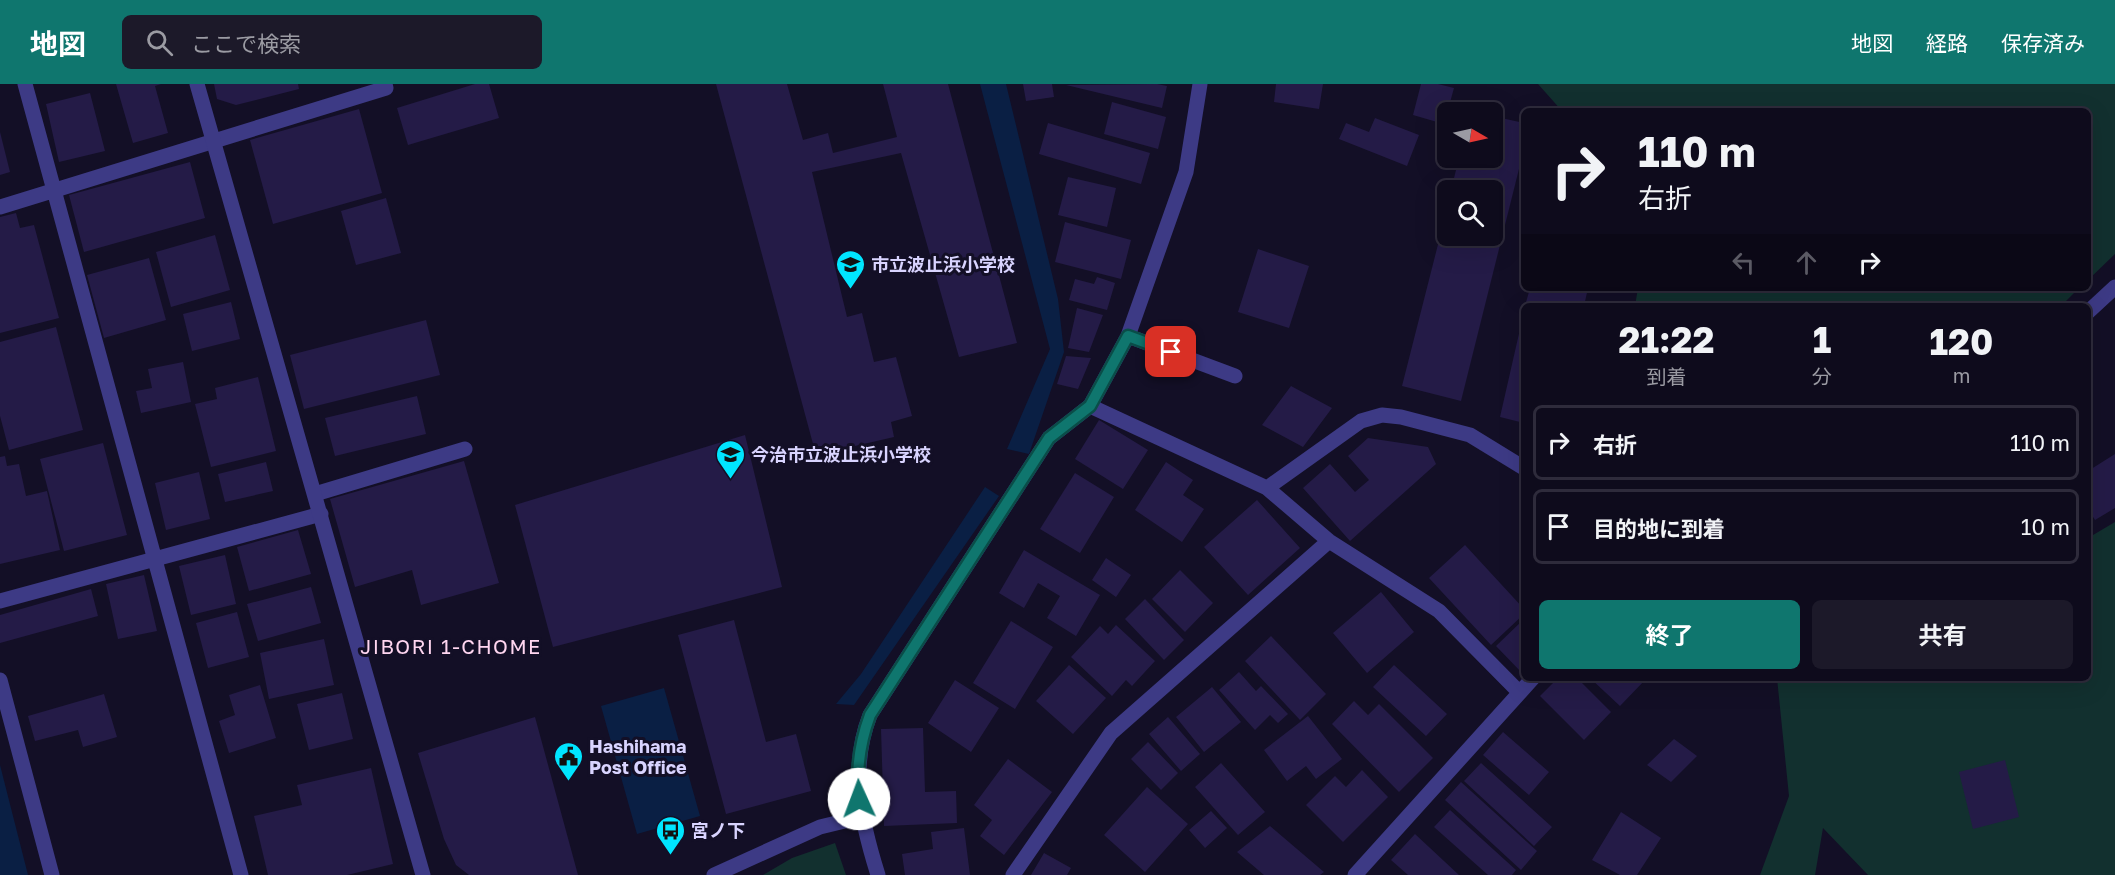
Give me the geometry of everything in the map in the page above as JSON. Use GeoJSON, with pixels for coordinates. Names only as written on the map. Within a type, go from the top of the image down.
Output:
{"type":"FeatureCollection","features":[{"type":"Feature","properties":{"kind":"street"},"geometry":{"type":"LineString","coordinates":[[25,84],[52,191],[156,560],[241,875]]}},
{"type":"Feature","properties":{"kind":"street"},"geometry":{"type":"LineString","coordinates":[[197,84],[423,875]]}},
{"type":"Feature","properties":{"kind":"street"},"geometry":{"type":"LineString","coordinates":[[878,875],[861,817],[857,782],[861,738],[870,715],[1049,438],[1090,406],[1128,336],[1186,172],[1200,84]]}},
{"type":"Feature","properties":{"kind":"street"},"geometry":{"type":"LineString","coordinates":[[0,207],[390,85]]}},
{"type":"Feature","properties":{"kind":"street"},"geometry":{"type":"LineString","coordinates":[[2091,309],[2115,286]]}},
{"type":"Feature","properties":{"kind":"street"},"geometry":{"type":"LineString","coordinates":[[1128,336],[1235,376]]}},
{"type":"Feature","properties":{"kind":"street"},"geometry":{"type":"LineString","coordinates":[[1090,406],[1267,488],[1329,542],[1439,611],[1519,692]]}},
{"type":"Feature","properties":{"kind":"street"},"geometry":{"type":"LineString","coordinates":[[1267,488],[1361,422],[1382,415],[1401,417],[1470,435],[1521,466]]}},
{"type":"Feature","properties":{"kind":"street"},"geometry":{"type":"LineString","coordinates":[[315,494],[465,449]]}},
{"type":"Feature","properties":{"kind":"street"},"geometry":{"type":"LineString","coordinates":[[0,601],[321,514]]}},
{"type":"Feature","properties":{"kind":"street"},"geometry":{"type":"LineString","coordinates":[[1013,875],[1111,734],[1329,542]]}},
{"type":"Feature","properties":{"kind":"street"},"geometry":{"type":"LineString","coordinates":[[0,680],[52,875]]}},
{"type":"Feature","properties":{"kind":"street"},"geometry":{"type":"LineString","coordinates":[[1355,875],[1530,681]]}},
{"type":"Feature","properties":{"kind":"street"},"geometry":{"type":"LineString","coordinates":[[714,875],[820,827],[861,817]]}},
{"type":"Feature","properties":{"kind":"green space"},"geometry":{"type":"Polygon","coordinates":[[[1538,84],[2115,84],[2115,254],[2091,277],[2091,108],[1559,108],[1538,84]]]}},
{"type":"Feature","properties":{"kind":"green space"},"geometry":{"type":"Polygon","coordinates":[[[1638,291],[2076,291],[2064,303],[1636,303],[1638,291]]]}},
{"type":"Feature","properties":{"kind":"green space"},"geometry":{"type":"Polygon","coordinates":[[[2115,522],[2115,875],[1868,875],[1823,828],[1815,875],[1760,875],[1789,796],[1777,681],[2091,681],[2091,536],[2115,522]]]}},
{"type":"Feature","properties":{"kind":"green space"},"geometry":{"type":"Polygon","coordinates":[[[835,843],[846,875],[763,875],[792,858],[835,843]]]}},
{"type":"Feature","properties":{"kind":"water"},"geometry":{"type":"Polygon","coordinates":[[[980,84],[1006,84],[1058,299],[1064,352],[1029,454],[1007,449],[1050,349],[980,84]]]}},
{"type":"Feature","properties":{"kind":"water"},"geometry":{"type":"Polygon","coordinates":[[[985,487],[999,496],[854,705],[836,704],[861,674],[985,487]]]}},
{"type":"Feature","properties":{"kind":"water"},"geometry":{"type":"Polygon","coordinates":[[[664,688],[700,816],[637,834],[601,706],[664,688]]]}},
{"type":"Feature","properties":{"kind":"water"},"geometry":{"type":"Polygon","coordinates":[[[0,765],[28,875],[0,875],[0,765]]]}},
{"type":"Feature","properties":{"kind":"building"},"geometry":{"type":"Polygon","coordinates":[[[116,84],[161,84],[155,86],[168,133],[133,143],[116,84]]]}},
{"type":"Feature","properties":{"kind":"building"},"geometry":{"type":"Polygon","coordinates":[[[214,84],[298,84],[299,89],[236,105],[217,99],[214,84]]]}},
{"type":"Feature","properties":{"kind":"building"},"geometry":{"type":"Polygon","coordinates":[[[475,84],[489,84],[499,118],[408,145],[397,108],[475,84]]]}},
{"type":"Feature","properties":{"kind":"building"},"geometry":{"type":"Polygon","coordinates":[[[716,84],[787,84],[803,140],[828,133],[833,153],[897,137],[883,84],[948,84],[1017,343],[959,357],[901,153],[812,172],[847,317],[862,313],[874,362],[896,357],[912,416],[891,422],[894,437],[816,455],[716,84]]]}},
{"type":"Feature","properties":{"kind":"building"},"geometry":{"type":"Polygon","coordinates":[[[1023,84],[1052,84],[1054,97],[1026,101],[1023,84]]]}},
{"type":"Feature","properties":{"kind":"building"},"geometry":{"type":"Polygon","coordinates":[[[1157,84],[1167,86],[1162,108],[1066,85],[1157,84]]]}},
{"type":"Feature","properties":{"kind":"building"},"geometry":{"type":"Polygon","coordinates":[[[1276,84],[1323,84],[1319,109],[1274,102],[1276,84]]]}},
{"type":"Feature","properties":{"kind":"building"},"geometry":{"type":"Polygon","coordinates":[[[1421,84],[1438,84],[1454,88],[1450,102],[1437,102],[1437,122],[1413,115],[1421,84]]]}},
{"type":"Feature","properties":{"kind":"building"},"geometry":{"type":"Polygon","coordinates":[[[90,93],[105,151],[59,162],[46,104],[90,93]]]}},
{"type":"Feature","properties":{"kind":"building"},"geometry":{"type":"Polygon","coordinates":[[[1112,102],[1166,117],[1158,149],[1104,134],[1112,102]]]}},
{"type":"Feature","properties":{"kind":"building"},"geometry":{"type":"Polygon","coordinates":[[[359,109],[382,193],[273,224],[250,140],[359,109]]]}},
{"type":"Feature","properties":{"kind":"building"},"geometry":{"type":"Polygon","coordinates":[[[1375,118],[1419,135],[1407,166],[1339,139],[1346,123],[1369,132],[1375,118]]]}},
{"type":"Feature","properties":{"kind":"building"},"geometry":{"type":"Polygon","coordinates":[[[1503,118],[1521,122],[1521,161],[1503,233],[1503,180],[1454,180],[1456,168],[1503,168],[1503,118]]]}},
{"type":"Feature","properties":{"kind":"building"},"geometry":{"type":"Polygon","coordinates":[[[1048,123],[1150,153],[1141,184],[1039,154],[1048,123]]]}},
{"type":"Feature","properties":{"kind":"building"},"geometry":{"type":"Polygon","coordinates":[[[0,132],[10,172],[0,175],[0,132]]]}},
{"type":"Feature","properties":{"kind":"building"},"geometry":{"type":"Polygon","coordinates":[[[190,162],[205,218],[84,252],[69,195],[190,162]]]}},
{"type":"Feature","properties":{"kind":"building"},"geometry":{"type":"Polygon","coordinates":[[[1068,177],[1116,188],[1107,227],[1058,215],[1068,177]]]}},
{"type":"Feature","properties":{"kind":"building"},"geometry":{"type":"Polygon","coordinates":[[[386,198],[401,253],[356,265],[341,211],[386,198]]]}},
{"type":"Feature","properties":{"kind":"building"},"geometry":{"type":"Polygon","coordinates":[[[16,213],[20,228],[34,225],[59,318],[0,333],[0,217],[16,213]]]}},
{"type":"Feature","properties":{"kind":"building"},"geometry":{"type":"Polygon","coordinates":[[[1065,222],[1131,240],[1121,279],[1055,262],[1065,222]]]}},
{"type":"Feature","properties":{"kind":"building"},"geometry":{"type":"Polygon","coordinates":[[[215,235],[230,290],[171,307],[156,252],[215,235]]]}},
{"type":"Feature","properties":{"kind":"building"},"geometry":{"type":"Polygon","coordinates":[[[1438,246],[1500,246],[1461,401],[1402,386],[1438,246]]]}},
{"type":"Feature","properties":{"kind":"building"},"geometry":{"type":"Polygon","coordinates":[[[1258,249],[1309,266],[1289,328],[1238,312],[1258,249]]]}},
{"type":"Feature","properties":{"kind":"building"},"geometry":{"type":"Polygon","coordinates":[[[149,258],[166,320],[104,338],[87,275],[149,258]]]}},
{"type":"Feature","properties":{"kind":"building"},"geometry":{"type":"Polygon","coordinates":[[[1097,277],[1115,283],[1107,310],[1069,300],[1075,279],[1094,284],[1097,277]]]}},
{"type":"Feature","properties":{"kind":"building"},"geometry":{"type":"Polygon","coordinates":[[[1529,291],[1587,291],[1585,303],[1526,303],[1529,291]]]}},
{"type":"Feature","properties":{"kind":"building"},"geometry":{"type":"Polygon","coordinates":[[[231,302],[240,339],[192,351],[183,314],[231,302]]]}},
{"type":"Feature","properties":{"kind":"building"},"geometry":{"type":"Polygon","coordinates":[[[1077,308],[1103,315],[1089,352],[1068,348],[1077,308]]]}},
{"type":"Feature","properties":{"kind":"building"},"geometry":{"type":"Polygon","coordinates":[[[426,320],[440,375],[304,409],[290,355],[426,320]]]}},
{"type":"Feature","properties":{"kind":"building"},"geometry":{"type":"Polygon","coordinates":[[[1521,325],[1521,422],[1500,417],[1521,325]]]}},
{"type":"Feature","properties":{"kind":"building"},"geometry":{"type":"Polygon","coordinates":[[[56,327],[83,430],[9,450],[0,416],[0,342],[56,327]]]}},
{"type":"Feature","properties":{"kind":"building"},"geometry":{"type":"Polygon","coordinates":[[[1066,356],[1091,358],[1078,389],[1057,384],[1066,356]]]}},
{"type":"Feature","properties":{"kind":"building"},"geometry":{"type":"Polygon","coordinates":[[[183,362],[191,402],[141,413],[136,391],[152,388],[148,369],[183,362]]]}},
{"type":"Feature","properties":{"kind":"building"},"geometry":{"type":"Polygon","coordinates":[[[258,377],[276,451],[211,467],[195,404],[217,399],[215,388],[258,377]]]}},
{"type":"Feature","properties":{"kind":"building"},"geometry":{"type":"Polygon","coordinates":[[[1291,386],[1332,408],[1303,447],[1262,425],[1291,386]]]}},
{"type":"Feature","properties":{"kind":"building"},"geometry":{"type":"Polygon","coordinates":[[[417,396],[426,434],[335,456],[325,418],[417,396]]]}},
{"type":"Feature","properties":{"kind":"building"},"geometry":{"type":"Polygon","coordinates":[[[1099,420],[1148,450],[1123,489],[1075,459],[1099,420]]]}},
{"type":"Feature","properties":{"kind":"building"},"geometry":{"type":"Polygon","coordinates":[[[745,435],[782,587],[553,647],[515,505],[745,435]]]}},
{"type":"Feature","properties":{"kind":"building"},"geometry":{"type":"Polygon","coordinates":[[[1368,438],[1428,447],[1436,464],[1350,541],[1303,488],[1330,464],[1355,492],[1369,480],[1348,456],[1368,438]]]}},
{"type":"Feature","properties":{"kind":"building"},"geometry":{"type":"Polygon","coordinates":[[[103,443],[127,535],[64,551],[40,459],[103,443]]]}},
{"type":"Feature","properties":{"kind":"building"},"geometry":{"type":"Polygon","coordinates":[[[2115,454],[2115,508],[2095,520],[2091,514],[2091,469],[2115,454]]]}},
{"type":"Feature","properties":{"kind":"building"},"geometry":{"type":"Polygon","coordinates":[[[5,456],[7,466],[19,464],[26,496],[47,491],[60,550],[0,564],[0,457],[5,456]]]}},
{"type":"Feature","properties":{"kind":"building"},"geometry":{"type":"Polygon","coordinates":[[[464,461],[499,583],[421,605],[412,570],[355,587],[330,499],[464,461]]]}},
{"type":"Feature","properties":{"kind":"building"},"geometry":{"type":"Polygon","coordinates":[[[266,462],[273,491],[225,502],[218,474],[266,462]]]}},
{"type":"Feature","properties":{"kind":"building"},"geometry":{"type":"Polygon","coordinates":[[[1166,462],[1193,480],[1183,495],[1204,509],[1182,542],[1135,510],[1166,462]]]}},
{"type":"Feature","properties":{"kind":"building"},"geometry":{"type":"Polygon","coordinates":[[[199,472],[210,519],[166,530],[155,483],[199,472]]]}},
{"type":"Feature","properties":{"kind":"building"},"geometry":{"type":"Polygon","coordinates":[[[1075,473],[1114,497],[1080,553],[1040,529],[1075,473]]]}},
{"type":"Feature","properties":{"kind":"building"},"geometry":{"type":"Polygon","coordinates":[[[1257,500],[1300,548],[1248,595],[1204,547],[1257,500]]]}},
{"type":"Feature","properties":{"kind":"building"},"geometry":{"type":"Polygon","coordinates":[[[298,530],[311,574],[249,591],[237,547],[298,530]]]}},
{"type":"Feature","properties":{"kind":"building"},"geometry":{"type":"Polygon","coordinates":[[[1465,545],[1521,606],[1521,617],[1491,645],[1429,578],[1465,545]]]}},
{"type":"Feature","properties":{"kind":"building"},"geometry":{"type":"Polygon","coordinates":[[[1024,550],[1100,595],[1076,636],[1047,618],[1060,596],[1038,583],[1024,608],[999,593],[1024,550]]]}},
{"type":"Feature","properties":{"kind":"building"},"geometry":{"type":"Polygon","coordinates":[[[225,555],[236,604],[191,615],[179,566],[225,555]]]}},
{"type":"Feature","properties":{"kind":"building"},"geometry":{"type":"Polygon","coordinates":[[[1106,558],[1131,575],[1116,597],[1092,580],[1106,558]]]}},
{"type":"Feature","properties":{"kind":"building"},"geometry":{"type":"Polygon","coordinates":[[[1180,570],[1213,603],[1185,632],[1152,599],[1180,570]]]}},
{"type":"Feature","properties":{"kind":"building"},"geometry":{"type":"Polygon","coordinates":[[[144,575],[157,631],[118,639],[106,584],[144,575]]]}},
{"type":"Feature","properties":{"kind":"building"},"geometry":{"type":"Polygon","coordinates":[[[311,587],[321,623],[258,641],[247,604],[311,587]]]}},
{"type":"Feature","properties":{"kind":"building"},"geometry":{"type":"Polygon","coordinates":[[[91,589],[98,616],[0,643],[0,615],[91,589]]]}},
{"type":"Feature","properties":{"kind":"building"},"geometry":{"type":"Polygon","coordinates":[[[1381,592],[1414,632],[1367,673],[1333,633],[1381,592]]]}},
{"type":"Feature","properties":{"kind":"building"},"geometry":{"type":"Polygon","coordinates":[[[1145,599],[1184,640],[1164,660],[1125,619],[1145,599]]]}},
{"type":"Feature","properties":{"kind":"building"},"geometry":{"type":"Polygon","coordinates":[[[237,612],[249,657],[208,668],[196,623],[237,612]]]}},
{"type":"Feature","properties":{"kind":"building"},"geometry":{"type":"Polygon","coordinates":[[[734,620],[766,742],[796,734],[811,791],[726,814],[678,635],[734,620]]]}},
{"type":"Feature","properties":{"kind":"building"},"geometry":{"type":"Polygon","coordinates":[[[1011,621],[1053,647],[1015,709],[973,683],[1011,621]]]}},
{"type":"Feature","properties":{"kind":"building"},"geometry":{"type":"Polygon","coordinates":[[[1521,622],[1521,672],[1496,646],[1521,622]]]}},
{"type":"Feature","properties":{"kind":"building"},"geometry":{"type":"Polygon","coordinates":[[[1116,625],[1155,661],[1132,686],[1126,680],[1112,696],[1071,657],[1100,626],[1108,634],[1116,625]]]}},
{"type":"Feature","properties":{"kind":"building"},"geometry":{"type":"Polygon","coordinates":[[[1271,636],[1326,694],[1300,720],[1245,661],[1271,636]]]}},
{"type":"Feature","properties":{"kind":"building"},"geometry":{"type":"Polygon","coordinates":[[[324,639],[334,685],[269,699],[260,653],[324,639]]]}},
{"type":"Feature","properties":{"kind":"building"},"geometry":{"type":"Polygon","coordinates":[[[1069,665],[1106,698],[1073,734],[1036,701],[1069,665]]]}},
{"type":"Feature","properties":{"kind":"building"},"geometry":{"type":"Polygon","coordinates":[[[1394,665],[1447,714],[1426,736],[1373,687],[1394,665]]]}},
{"type":"Feature","properties":{"kind":"building"},"geometry":{"type":"Polygon","coordinates":[[[1239,672],[1256,691],[1261,686],[1288,714],[1278,723],[1270,715],[1255,730],[1219,690],[1239,672]]]}},
{"type":"Feature","properties":{"kind":"building"},"geometry":{"type":"Polygon","coordinates":[[[955,680],[999,708],[971,752],[928,723],[955,680]]]}},
{"type":"Feature","properties":{"kind":"building"},"geometry":{"type":"Polygon","coordinates":[[[1555,681],[1580,681],[1611,712],[1584,740],[1540,696],[1555,681]]]}},
{"type":"Feature","properties":{"kind":"building"},"geometry":{"type":"Polygon","coordinates":[[[1593,681],[1644,681],[1620,706],[1593,681]]]}},
{"type":"Feature","properties":{"kind":"building"},"geometry":{"type":"Polygon","coordinates":[[[260,685],[276,738],[229,753],[219,721],[235,715],[229,695],[260,685]]]}},
{"type":"Feature","properties":{"kind":"building"},"geometry":{"type":"Polygon","coordinates":[[[1212,687],[1241,722],[1204,752],[1176,717],[1212,687]]]}},
{"type":"Feature","properties":{"kind":"building"},"geometry":{"type":"Polygon","coordinates":[[[342,693],[353,739],[309,750],[297,704],[342,693]]]}},
{"type":"Feature","properties":{"kind":"building"},"geometry":{"type":"Polygon","coordinates":[[[104,694],[117,737],[83,747],[78,730],[35,741],[28,716],[104,694]]]}},
{"type":"Feature","properties":{"kind":"building"},"geometry":{"type":"Polygon","coordinates":[[[1354,701],[1368,715],[1379,704],[1433,758],[1399,792],[1332,724],[1354,701]]]}},
{"type":"Feature","properties":{"kind":"building"},"geometry":{"type":"Polygon","coordinates":[[[1308,716],[1342,759],[1316,779],[1306,766],[1287,781],[1264,750],[1308,716]]]}},
{"type":"Feature","properties":{"kind":"building"},"geometry":{"type":"Polygon","coordinates":[[[535,717],[578,875],[469,875],[456,865],[444,839],[418,753],[535,717]]]}},
{"type":"Feature","properties":{"kind":"building"},"geometry":{"type":"Polygon","coordinates":[[[1168,717],[1200,754],[1181,771],[1149,734],[1168,717]]]}},
{"type":"Feature","properties":{"kind":"building"},"geometry":{"type":"Polygon","coordinates":[[[923,728],[925,792],[956,791],[957,823],[884,826],[881,729],[923,728]]]}},
{"type":"Feature","properties":{"kind":"building"},"geometry":{"type":"Polygon","coordinates":[[[1503,732],[1549,772],[1529,795],[1483,755],[1503,732]]]}},
{"type":"Feature","properties":{"kind":"building"},"geometry":{"type":"Polygon","coordinates":[[[1674,739],[1697,756],[1671,782],[1647,765],[1674,739]]]}},
{"type":"Feature","properties":{"kind":"building"},"geometry":{"type":"Polygon","coordinates":[[[1148,742],[1178,773],[1161,790],[1131,759],[1148,742]]]}},
{"type":"Feature","properties":{"kind":"building"},"geometry":{"type":"Polygon","coordinates":[[[1008,759],[1052,792],[1004,855],[980,836],[992,820],[974,805],[1008,759]]]}},
{"type":"Feature","properties":{"kind":"building"},"geometry":{"type":"Polygon","coordinates":[[[2005,760],[2019,817],[1973,829],[1959,772],[2005,760]]]}},
{"type":"Feature","properties":{"kind":"building"},"geometry":{"type":"Polygon","coordinates":[[[1221,763],[1265,812],[1238,835],[1195,787],[1221,763]]]}},
{"type":"Feature","properties":{"kind":"building"},"geometry":{"type":"Polygon","coordinates":[[[1481,763],[1552,827],[1534,846],[1464,781],[1481,763]]]}},
{"type":"Feature","properties":{"kind":"building"},"geometry":{"type":"Polygon","coordinates":[[[371,768],[393,864],[347,875],[268,875],[254,816],[302,805],[297,785],[371,768]]]}},
{"type":"Feature","properties":{"kind":"building"},"geometry":{"type":"Polygon","coordinates":[[[1362,770],[1388,797],[1343,842],[1306,805],[1335,776],[1346,787],[1362,770]]]}},
{"type":"Feature","properties":{"kind":"building"},"geometry":{"type":"Polygon","coordinates":[[[1461,782],[1537,851],[1521,870],[1445,800],[1461,782]]]}},
{"type":"Feature","properties":{"kind":"building"},"geometry":{"type":"Polygon","coordinates":[[[1147,787],[1188,824],[1145,872],[1104,835],[1147,787]]]}},
{"type":"Feature","properties":{"kind":"building"},"geometry":{"type":"Polygon","coordinates":[[[1450,810],[1516,870],[1512,875],[1488,875],[1434,827],[1450,810]]]}},
{"type":"Feature","properties":{"kind":"building"},"geometry":{"type":"Polygon","coordinates":[[[1211,811],[1227,828],[1205,848],[1189,830],[1211,811]]]}},
{"type":"Feature","properties":{"kind":"building"},"geometry":{"type":"Polygon","coordinates":[[[1621,812],[1661,838],[1637,875],[1620,875],[1592,860],[1621,812]]]}},
{"type":"Feature","properties":{"kind":"building"},"geometry":{"type":"Polygon","coordinates":[[[1270,826],[1324,872],[1320,875],[1264,875],[1237,852],[1270,826]]]}},
{"type":"Feature","properties":{"kind":"building"},"geometry":{"type":"Polygon","coordinates":[[[964,828],[970,875],[905,875],[902,854],[933,849],[931,832],[964,828]]]}},
{"type":"Feature","properties":{"kind":"building"},"geometry":{"type":"Polygon","coordinates":[[[1415,834],[1459,875],[1408,875],[1391,860],[1415,834]]]}},
{"type":"Feature","properties":{"kind":"building"},"geometry":{"type":"Polygon","coordinates":[[[1044,853],[1071,868],[1067,875],[1031,875],[1044,853]]]}},
{"type":"Feature","properties":{"kind":"place","name":"市立波止浜小学校"},"geometry":{"type":"Point","coordinates":[850,290]}},
{"type":"Feature","properties":{"kind":"place","name":"今治市立波止浜小学校"},"geometry":{"type":"Point","coordinates":[730,480]}},
{"type":"Feature","properties":{"kind":"place","name":"Hashihama Post Office"},"geometry":{"type":"Point","coordinates":[568,782]}},
{"type":"Feature","properties":{"kind":"place","name":"宮ノ下"},"geometry":{"type":"Point","coordinates":[670,856]}},
{"type":"Feature","properties":{"kind":"district","name":"JIBORI 1-CHOME"},"geometry":{"type":"Point","coordinates":[451,646]}},
{"type":"Feature","properties":{"kind":"route"},"geometry":{"type":"LineString","coordinates":[[859,799],[857,782],[861,738],[870,715],[1049,438],[1090,406],[1128,336],[1171,352]]}}]}
